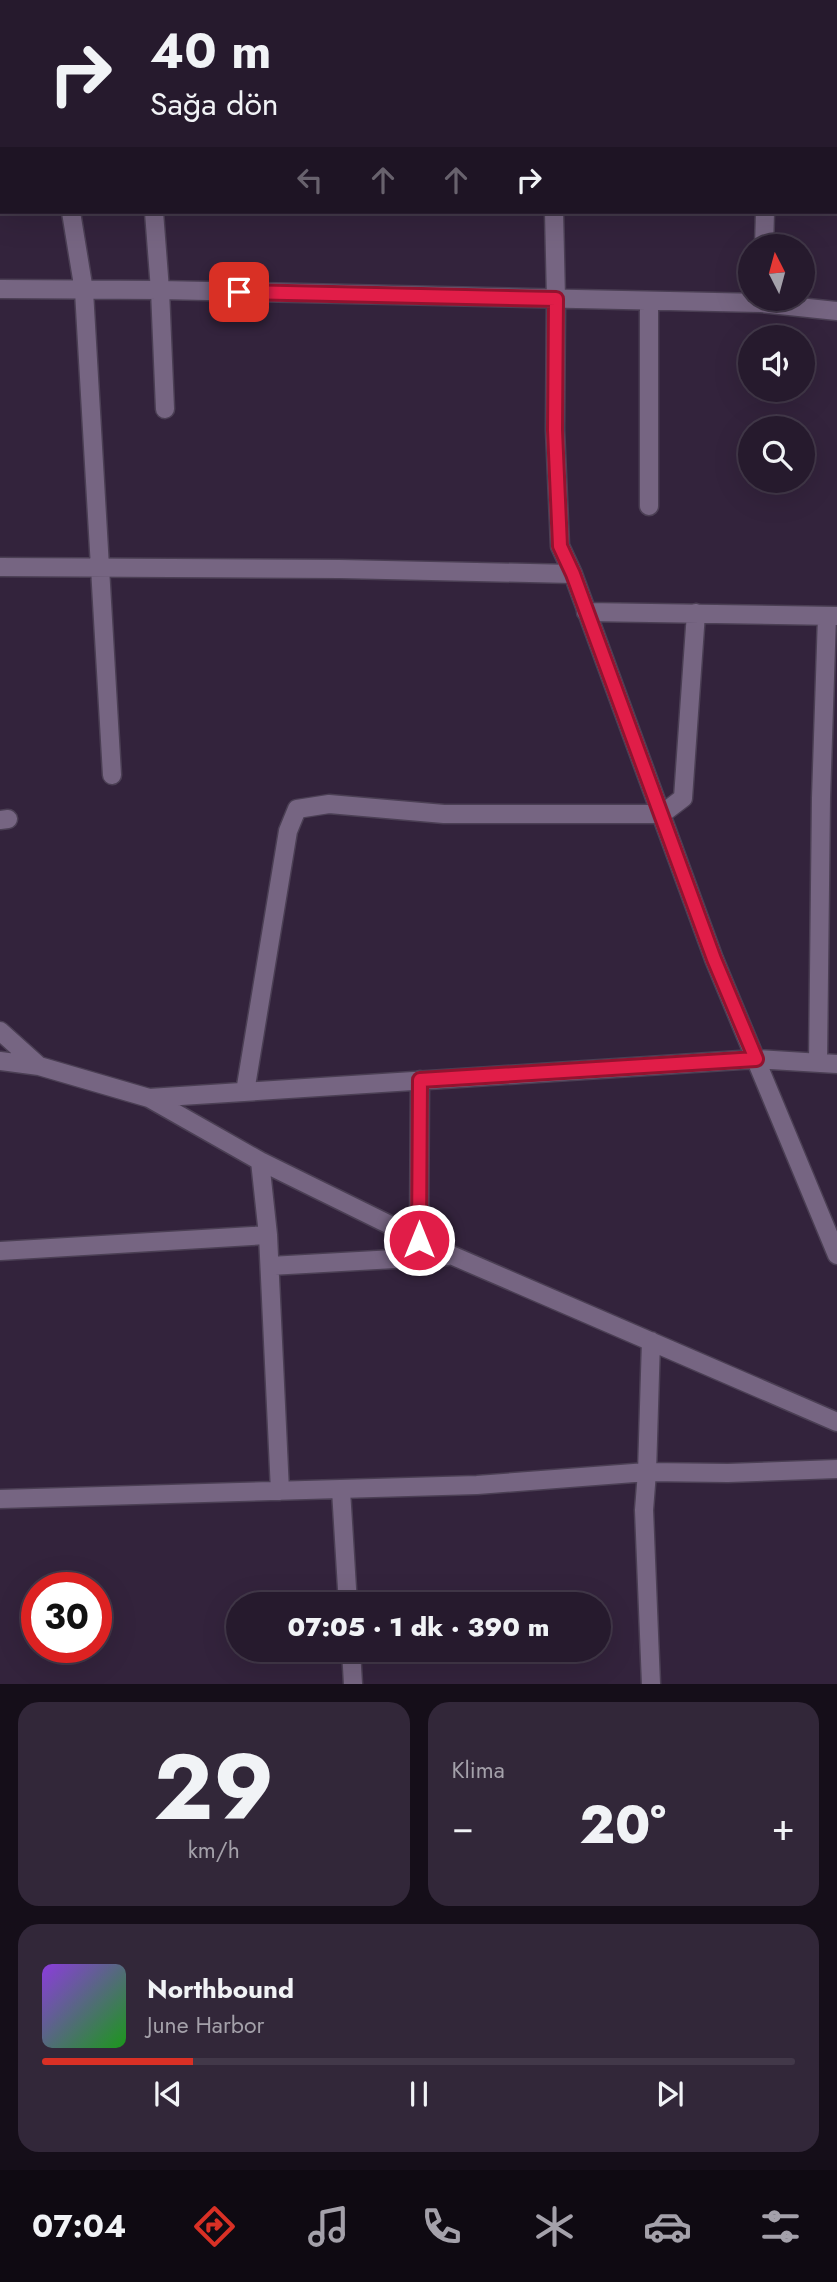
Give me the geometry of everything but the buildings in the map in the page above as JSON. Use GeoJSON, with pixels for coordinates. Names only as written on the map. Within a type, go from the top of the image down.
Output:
{"type":"FeatureCollection","features":[{"type":"Feature","properties":{"kind":"street"},"geometry":{"type":"LineString","coordinates":[[71,214],[84,291],[112,775]]}},
{"type":"Feature","properties":{"kind":"street"},"geometry":{"type":"LineString","coordinates":[[153,214],[160,290],[164,409]]}},
{"type":"Feature","properties":{"kind":"street"},"geometry":{"type":"LineString","coordinates":[[554,214],[555,430],[560,546],[573,574],[714,959],[831,1224],[837,1255]]}},
{"type":"Feature","properties":{"kind":"street"},"geometry":{"type":"LineString","coordinates":[[764,234],[765,214]]}},
{"type":"Feature","properties":{"kind":"street"},"geometry":{"type":"LineString","coordinates":[[0,289],[738,301]]}},
{"type":"Feature","properties":{"kind":"street"},"geometry":{"type":"LineString","coordinates":[[649,301],[649,506]]}},
{"type":"Feature","properties":{"kind":"street"},"geometry":{"type":"LineString","coordinates":[[816,308],[837,311]]}},
{"type":"Feature","properties":{"kind":"street"},"geometry":{"type":"LineString","coordinates":[[0,567],[340,569],[573,574]]}},
{"type":"Feature","properties":{"kind":"street"},"geometry":{"type":"LineString","coordinates":[[586,612],[832,616],[821,798],[818,1063]]}},
{"type":"Feature","properties":{"kind":"street"},"geometry":{"type":"LineString","coordinates":[[245,1092],[288,831],[297,809],[329,804],[444,814],[662,814],[683,798],[696,613]]}},
{"type":"Feature","properties":{"kind":"street"},"geometry":{"type":"LineString","coordinates":[[0,1031],[39,1066]]}},
{"type":"Feature","properties":{"kind":"street"},"geometry":{"type":"LineString","coordinates":[[149,1098],[756,1059],[837,1064]]}},
{"type":"Feature","properties":{"kind":"street"},"geometry":{"type":"LineString","coordinates":[[0,1061],[39,1066],[149,1098],[260,1161],[419,1240],[837,1422]]}},
{"type":"Feature","properties":{"kind":"street"},"geometry":{"type":"LineString","coordinates":[[419,1240],[420,1080]]}},
{"type":"Feature","properties":{"kind":"street"},"geometry":{"type":"LineString","coordinates":[[260,1161],[270,1266],[280,1491]]}},
{"type":"Feature","properties":{"kind":"street"},"geometry":{"type":"LineString","coordinates":[[0,1251],[268,1235]]}},
{"type":"Feature","properties":{"kind":"street"},"geometry":{"type":"LineString","coordinates":[[270,1266],[451,1255]]}},
{"type":"Feature","properties":{"kind":"street"},"geometry":{"type":"LineString","coordinates":[[651,1341],[644,1510],[651,1684]]}},
{"type":"Feature","properties":{"kind":"street"},"geometry":{"type":"LineString","coordinates":[[0,1499],[477,1485],[647,1472],[728,1473],[837,1469]]}},
{"type":"Feature","properties":{"kind":"street"},"geometry":{"type":"LineString","coordinates":[[341,1490],[347,1592]]}},
{"type":"Feature","properties":{"kind":"street"},"geometry":{"type":"LineString","coordinates":[[352,1662],[353,1684]]}},
{"type":"Feature","properties":{"kind":"route"},"geometry":{"type":"LineString","coordinates":[[239,292],[556,299],[555,430],[560,546],[573,574],[714,959],[756,1059],[420,1080],[419,1240]]}}]}
